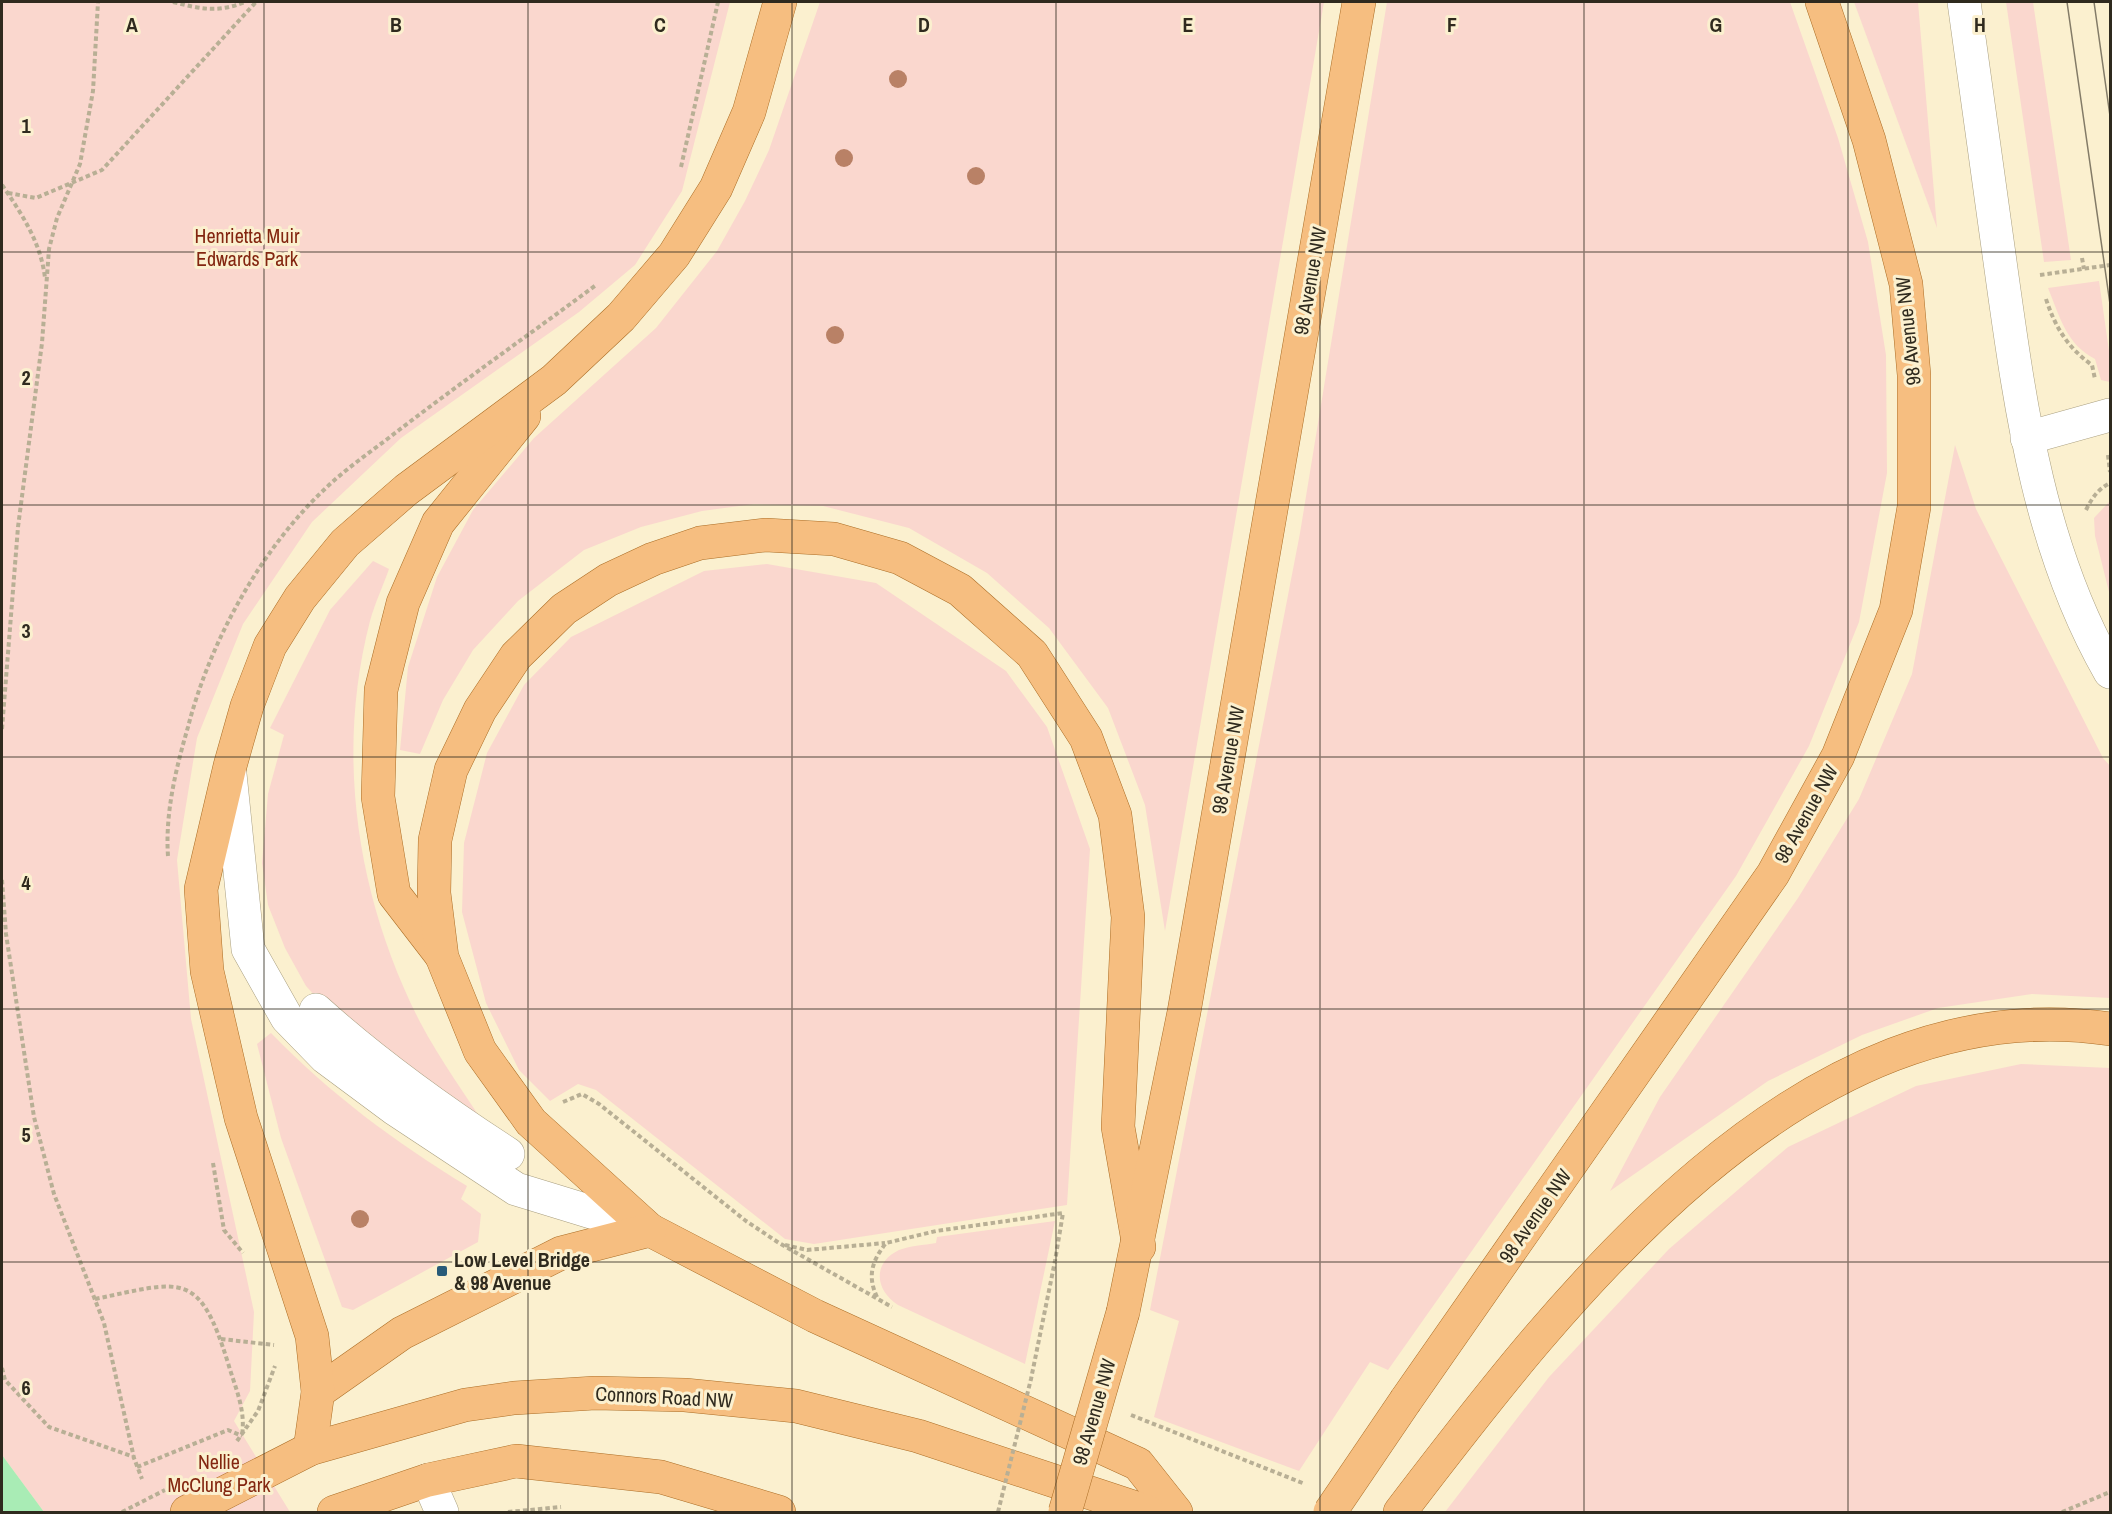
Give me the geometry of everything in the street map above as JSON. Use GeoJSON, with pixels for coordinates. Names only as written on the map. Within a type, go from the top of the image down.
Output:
{"type":"FeatureCollection","features":[{"type":"Feature","properties":{"kind":"main road"},"geometry":{"type":"LineString","coordinates":[[310,1449],[318,1392],[312,1336],[241,1118],[207,971],[201,889],[247,705],[270,646],[300,598],[345,543],[406,490],[554,380],[621,317],[674,255],[716,188],[749,112],[780,2]]}},
{"type":"Feature","properties":{"kind":"main road","name":"98 Avenue NW"},"geometry":{"type":"LineString","coordinates":[[1065,1512],[1123,1312],[1139,1247],[1184,1012],[1359,2]]}},
{"type":"Feature","properties":{"kind":"main road","name":"98 Avenue NW"},"geometry":{"type":"LineString","coordinates":[[1330,1512],[1773,874],[1838,756],[1896,610],[1914,507],[1914,375],[1906,284],[1869,140],[1822,2]]}},
{"type":"Feature","properties":{"kind":"main road"},"geometry":{"type":"LineString","coordinates":[[442,957],[394,894],[378,798],[381,690],[403,603],[438,523],[554,380]]}},
{"type":"Feature","properties":{"kind":"main road"},"geometry":{"type":"LineString","coordinates":[[1139,1247],[1118,1127],[1128,917],[1115,815],[1086,738],[1032,654],[960,591],[900,558],[834,539],[765,535],[700,543],[653,559],[608,580],[564,609],[516,656],[480,710],[451,770],[435,840],[434,893],[442,957],[480,1051],[531,1122],[650,1230],[814,1316],[1138,1464],[1176,1512]]}},
{"type":"Feature","properties":{"kind":"main road"},"geometry":{"type":"LineString","coordinates":[[1400,1512],[1462,1431],[1539,1337],[1605,1264],[1676,1195],[1772,1117],[1831,1082],[1882,1058],[1932,1040],[2031,1024],[2082,1025],[2110,1029]]}},
{"type":"Feature","properties":{"kind":"main road"},"geometry":{"type":"LineString","coordinates":[[318,1392],[402,1334],[561,1253],[650,1230]]}},
{"type":"Feature","properties":{"kind":"main road","name":"Connors Road NW"},"geometry":{"type":"LineString","coordinates":[[176,1501],[310,1449],[465,1405],[514,1398],[595,1393],[685,1395],[796,1406],[918,1436],[1148,1512]]}},
{"type":"Feature","properties":{"kind":"main road"},"geometry":{"type":"LineString","coordinates":[[334,1512],[428,1480],[516,1461],[661,1477],[779,1512]]}},
{"type":"Feature","properties":{"kind":"street"},"geometry":{"type":"LineString","coordinates":[[1964,2],[2027,438],[2035,478],[2053,540],[2076,600],[2110,672]]}},
{"type":"Feature","properties":{"kind":"street"},"geometry":{"type":"LineString","coordinates":[[2027,438],[2106,416]]}},
{"type":"Feature","properties":{"kind":"street"},"geometry":{"type":"LineString","coordinates":[[230,766],[248,950],[287,1018],[325,1057],[395,1109],[516,1189],[650,1230]]}},
{"type":"Feature","properties":{"kind":"street"},"geometry":{"type":"LineString","coordinates":[[316,1010],[359,1049],[414,1091],[508,1154]]}},
{"type":"Feature","properties":{"kind":"street"},"geometry":{"type":"LineString","coordinates":[[428,1480],[442,1512]]}},
{"type":"Feature","properties":{"kind":"path"},"geometry":{"type":"LineString","coordinates":[[2,729],[18,527],[42,343],[49,249],[57,218],[80,164],[93,91],[98,2]]}},
{"type":"Feature","properties":{"kind":"path"},"geometry":{"type":"LineString","coordinates":[[173,2],[225,10],[245,2]]}},
{"type":"Feature","properties":{"kind":"path"},"geometry":{"type":"LineString","coordinates":[[8,193],[36,198],[102,170],[256,2]]}},
{"type":"Feature","properties":{"kind":"path"},"geometry":{"type":"LineString","coordinates":[[2,185],[31,230],[43,262],[46,288]]}},
{"type":"Feature","properties":{"kind":"path"},"geometry":{"type":"LineString","coordinates":[[2082,258],[2084,269]]}},
{"type":"Feature","properties":{"kind":"path"},"geometry":{"type":"LineString","coordinates":[[2037,266],[2039,276],[2110,265]]}},
{"type":"Feature","properties":{"kind":"path"},"geometry":{"type":"LineString","coordinates":[[2043,288],[2063,337],[2074,352],[2092,365],[2106,416],[2110,472]]}},
{"type":"Feature","properties":{"kind":"path"},"geometry":{"type":"LineString","coordinates":[[2,880],[8,946],[34,1117],[54,1194],[104,1323],[134,1458],[142,1479]]}},
{"type":"Feature","properties":{"kind":"path"},"geometry":{"type":"LineString","coordinates":[[558,1105],[582,1094],[599,1104],[746,1221],[779,1243],[896,1309]]}},
{"type":"Feature","properties":{"kind":"path"},"geometry":{"type":"LineString","coordinates":[[779,1243],[807,1250],[886,1243],[936,1232],[1064,1213],[1031,1379],[998,1512]]}},
{"type":"Feature","properties":{"kind":"path"},"geometry":{"type":"LineString","coordinates":[[877,1298],[870,1283],[872,1267],[886,1243]]}},
{"type":"Feature","properties":{"kind":"path"},"geometry":{"type":"LineString","coordinates":[[95,1299],[166,1284],[189,1291],[206,1307],[222,1339],[243,1414],[242,1436]]}},
{"type":"Feature","properties":{"kind":"path"},"geometry":{"type":"LineString","coordinates":[[222,1339],[279,1346]]}},
{"type":"Feature","properties":{"kind":"path"},"geometry":{"type":"LineString","coordinates":[[242,1436],[266,1393],[278,1355]]}},
{"type":"Feature","properties":{"kind":"path"},"geometry":{"type":"LineString","coordinates":[[2,1368],[5,1380],[49,1427],[134,1458]]}},
{"type":"Feature","properties":{"kind":"path"},"geometry":{"type":"LineString","coordinates":[[1023,1370],[1034,1375]]}},
{"type":"Feature","properties":{"kind":"path"},"geometry":{"type":"LineString","coordinates":[[1123,1411],[1310,1485]]}},
{"type":"Feature","properties":{"kind":"path"},"geometry":{"type":"LineString","coordinates":[[137,1467],[228,1430],[242,1436]]}},
{"type":"Feature","properties":{"kind":"path"},"geometry":{"type":"LineString","coordinates":[[2062,1512],[2110,1492]]}},
{"type":"Feature","properties":{"kind":"path"},"geometry":{"type":"LineString","coordinates":[[122,1512],[176,1501]]}},
{"type":"Feature","properties":{"kind":"path"},"geometry":{"type":"LineString","coordinates":[[508,1512],[521,1511]]}},
{"type":"Feature","properties":{"kind":"green space","name":"Henrietta Muir Edwards Park"},"geometry":{"type":"Polygon","coordinates":[[[2,2],[730,2],[682,191],[635,265],[579,312],[401,438],[312,522],[243,624],[197,738],[177,860],[191,1019],[254,1312],[250,1391],[234,1421],[290,1512],[44,1512],[2,1455],[2,2]]]}},
{"type":"Feature","properties":{"kind":"green space"},"geometry":{"type":"Polygon","coordinates":[[[820,2],[1324,2],[1165,931],[1145,805],[1108,708],[1049,628],[987,573],[909,528],[823,506],[754,504],[702,511],[641,527],[584,550],[518,601],[473,650],[443,700],[420,754],[400,750],[408,667],[437,577],[473,510],[534,438],[656,328],[717,251],[745,201],[769,150],[820,2]]]}},
{"type":"Feature","properties":{"kind":"green space"},"geometry":{"type":"Polygon","coordinates":[[[1387,2],[1790,2],[1838,138],[1868,242],[1886,355],[1887,473],[1859,622],[1809,746],[1736,876],[1388,1370],[1370,1362],[1299,1471],[1154,1417],[1179,1321],[1150,1310],[1300,533],[1387,2]]]}},
{"type":"Feature","properties":{"kind":"green space"},"geometry":{"type":"Polygon","coordinates":[[[1854,2],[1918,2],[1937,228],[1854,2]]]}},
{"type":"Feature","properties":{"kind":"green space"},"geometry":{"type":"Polygon","coordinates":[[[2006,2],[2033,2],[2071,260],[2044,262],[2006,2]]]}},
{"type":"Feature","properties":{"kind":"green space"},"geometry":{"type":"Polygon","coordinates":[[[2099,281],[2110,358],[2110,382],[2101,380],[2095,359],[2077,346],[2065,329],[2048,288],[2099,281]]]}},
{"type":"Feature","properties":{"kind":"green space"},"geometry":{"type":"Polygon","coordinates":[[[1955,445],[1976,509],[2103,758],[2110,766],[2110,998],[2032,994],[1938,1008],[1862,1035],[1768,1081],[1610,1191],[1660,1097],[1798,898],[1859,799],[1912,674],[1955,445]]]}},
{"type":"Feature","properties":{"kind":"green space"},"geometry":{"type":"Polygon","coordinates":[[[2110,501],[2110,596],[2095,536],[2094,518],[2110,501]]]}},
{"type":"Feature","properties":{"kind":"green space"},"geometry":{"type":"Polygon","coordinates":[[[373,561],[389,569],[370,621],[360,672],[354,723],[354,775],[358,826],[367,876],[398,975],[420,1022],[490,1133],[426,1078],[346,1029],[306,986],[285,948],[268,905],[262,863],[268,794],[284,735],[270,728],[330,610],[373,561]]]}},
{"type":"Feature","properties":{"kind":"green space"},"geometry":{"type":"Polygon","coordinates":[[[767,564],[876,583],[1006,671],[1047,727],[1090,849],[1067,1205],[814,1244],[785,1239],[596,1090],[578,1084],[550,1101],[519,1070],[486,1003],[462,912],[464,843],[487,753],[524,685],[571,637],[704,571],[767,564]]]}},
{"type":"Feature","properties":{"kind":"green space"},"geometry":{"type":"Polygon","coordinates":[[[271,1033],[316,1076],[364,1116],[467,1186],[461,1199],[481,1214],[478,1242],[353,1310],[342,1307],[281,1138],[257,1044],[271,1033]]]}},
{"type":"Feature","properties":{"kind":"green space"},"geometry":{"type":"Polygon","coordinates":[[[2021,1064],[2110,1068],[2110,1512],[1445,1512],[1549,1377],[1669,1249],[1788,1147],[1916,1086],[2021,1064]]]}},
{"type":"Feature","properties":{"kind":"green space"},"geometry":{"type":"Polygon","coordinates":[[[1055,1221],[1025,1364],[898,1305],[890,1299],[881,1284],[881,1269],[884,1262],[899,1250],[936,1243],[937,1237],[1055,1221]]]}},
{"type":"Feature","properties":{"kind":"shaded area"},"geometry":{"type":"Polygon","coordinates":[[[2,1455],[44,1512],[2,1512],[2,1455]]]}},
{"type":"Feature","properties":{"kind":"tram line"},"geometry":{"type":"LineString","coordinates":[[2067,2],[2110,304]]}},
{"type":"Feature","properties":{"kind":"tram line"},"geometry":{"type":"LineString","coordinates":[[2094,2],[2110,116]]}},
{"type":"Feature","properties":{"kind":"place","name":"Low Level Bridge & 98 Avenue"},"geometry":{"type":"Point","coordinates":[442,1271]}},
{"type":"Feature","properties":{"kind":"park label","name":"Nellie McClung Park"},"geometry":{"type":"Point","coordinates":[219,1474]}}]}
